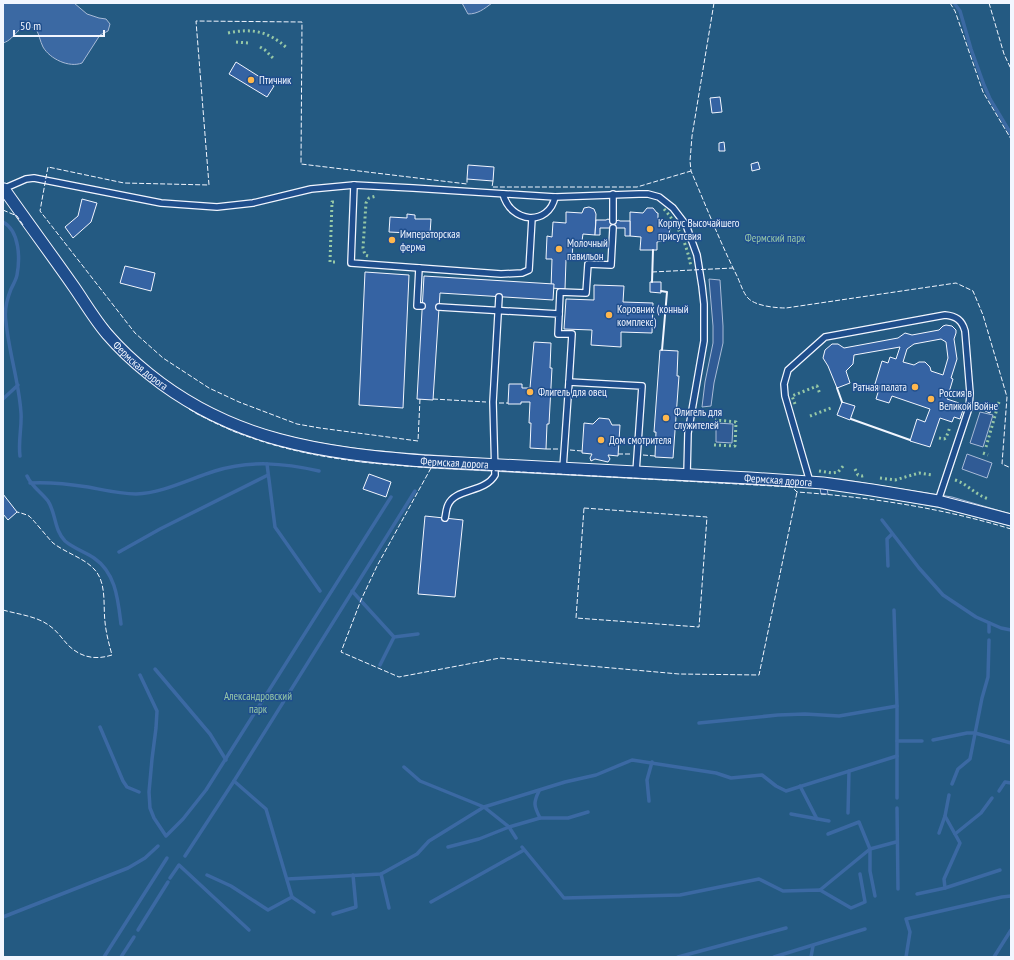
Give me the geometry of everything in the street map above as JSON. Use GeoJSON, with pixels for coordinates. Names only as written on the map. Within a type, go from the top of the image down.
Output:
{"type":"FeatureCollection","features":[{"type":"Feature","properties":{"kind":"street","name":"Фермская дорога"},"geometry":{"type":"LineString","coordinates":[[3,188],[107,334],[132,359],[158,381],[201,409],[246,430],[288,443],[377,458],[687,474],[844,485],[938,501],[1011,520]]}},
{"type":"Feature","properties":{"kind":"lane"},"geometry":{"type":"LineString","coordinates":[[3,188],[34,178],[161,203],[217,207],[253,203],[311,188],[354,185],[555,197],[613,194],[654,195],[666,201],[686,225],[696,255],[704,304],[704,341],[688,433],[687,474]]}},
{"type":"Feature","properties":{"kind":"lane"},"geometry":{"type":"LineString","coordinates":[[354,185],[352,263],[501,274],[522,273],[529,270],[532,218]]}},
{"type":"Feature","properties":{"kind":"lane"},"geometry":{"type":"LineString","coordinates":[[503,194],[507,205],[515,213],[520,216],[532,218],[538,217],[547,211],[551,207],[555,197]]}},
{"type":"Feature","properties":{"kind":"lane"},"geometry":{"type":"LineString","coordinates":[[613,194],[613,221]]}},
{"type":"Feature","properties":{"kind":"lane"},"geometry":{"type":"LineString","coordinates":[[563,468],[572,334],[558,334],[560,292],[586,293],[588,264],[611,265],[613,228]]}},
{"type":"Feature","properties":{"kind":"lane"},"geometry":{"type":"LineString","coordinates":[[419,268],[417,306],[422,306]]}},
{"type":"Feature","properties":{"kind":"lane"},"geometry":{"type":"LineString","coordinates":[[500,281],[501,274]]}},
{"type":"Feature","properties":{"kind":"lane"},"geometry":{"type":"LineString","coordinates":[[445,518],[448,504],[452,500],[460,495],[484,486],[492,480],[495,475],[493,402],[499,297]]}},
{"type":"Feature","properties":{"kind":"lane"},"geometry":{"type":"LineString","coordinates":[[439,307],[559,314]]}},
{"type":"Feature","properties":{"kind":"lane"},"geometry":{"type":"LineString","coordinates":[[810,482],[785,396],[784,384],[788,370],[825,337],[946,315],[952,316],[960,321],[965,330],[969,400],[966,416],[938,501]]}},
{"type":"Feature","properties":{"kind":"lane"},"geometry":{"type":"LineString","coordinates":[[569,382],[642,386],[636,472]]}},
{"type":"Feature","properties":{"kind":"green space"},"geometry":{"type":"Polygon","coordinates":[[[3,3],[1011,3],[1011,514],[952,497],[840,479],[401,453],[313,442],[256,427],[229,417],[188,396],[162,378],[131,351],[98,314],[26,211],[37,244],[159,387],[197,414],[235,432],[275,445],[307,453],[361,462],[431,468],[820,488],[821,494],[828,494],[827,489],[860,493],[942,508],[1011,526],[1011,957],[3,957],[3,3]]]}},
{"type":"Feature","properties":{"kind":"shaded area"},"geometry":{"type":"Polygon","coordinates":[[[3,3],[74,3],[87,14],[106,19],[110,24],[108,31],[100,35],[82,63],[71,64],[55,59],[50,55],[43,47],[36,29],[30,27],[21,28],[12,38],[3,43],[3,3]]]}},
{"type":"Feature","properties":{"kind":"shaded area"},"geometry":{"type":"Polygon","coordinates":[[[462,3],[492,3],[478,12],[468,14],[462,3]]]}},
{"type":"Feature","properties":{"kind":"shaded area"},"geometry":{"type":"Polygon","coordinates":[[[709,279],[720,280],[723,343],[714,383],[711,406],[702,407],[705,382],[713,343],[709,279]]]}},
{"type":"Feature","properties":{"kind":"shaded area"},"geometry":{"type":"Polygon","coordinates":[[[980,412],[993,415],[983,447],[970,443],[980,412]]]}},
{"type":"Feature","properties":{"kind":"shaded area"},"geometry":{"type":"Polygon","coordinates":[[[716,423],[733,424],[732,443],[716,442],[716,423]]]}},
{"type":"Feature","properties":{"kind":"shaded area"},"geometry":{"type":"Polygon","coordinates":[[[967,454],[992,463],[987,478],[962,469],[967,454]]]}},
{"type":"Feature","properties":{"kind":"building","name":"Птичник"},"geometry":{"type":"Polygon","coordinates":[[[236,62],[274,86],[267,97],[229,74],[236,62]]]}},
{"type":"Feature","properties":{"kind":"building"},"geometry":{"type":"Polygon","coordinates":[[[720,97],[722,112],[712,113],[710,98],[720,97]]]}},
{"type":"Feature","properties":{"kind":"building"},"geometry":{"type":"Polygon","coordinates":[[[724,142],[725,151],[719,151],[719,143],[724,142]]]}},
{"type":"Feature","properties":{"kind":"building"},"geometry":{"type":"Polygon","coordinates":[[[758,162],[760,169],[752,171],[751,164],[758,162]]]}},
{"type":"Feature","properties":{"kind":"building"},"geometry":{"type":"Polygon","coordinates":[[[468,165],[494,167],[493,181],[467,179],[468,165]]]}},
{"type":"Feature","properties":{"kind":"building"},"geometry":{"type":"Polygon","coordinates":[[[82,199],[97,203],[91,222],[73,238],[65,227],[78,216],[82,199]]]}},
{"type":"Feature","properties":{"kind":"building","name":"Молочный павильон"},"geometry":{"type":"Polygon","coordinates":[[[589,207],[594,209],[596,214],[595,235],[583,234],[582,241],[573,241],[572,260],[566,260],[565,289],[551,288],[552,259],[546,259],[547,236],[552,237],[553,222],[566,223],[566,212],[582,213],[584,208],[589,207]]]}},
{"type":"Feature","properties":{"kind":"building","name":"Корпус Высочайшего присутсвия"},"geometry":{"type":"Polygon","coordinates":[[[647,208],[653,208],[658,213],[658,220],[666,222],[670,229],[668,237],[665,240],[657,242],[657,250],[640,250],[641,237],[630,236],[630,212],[643,213],[647,208]]]}},
{"type":"Feature","properties":{"kind":"building"},"geometry":{"type":"Polygon","coordinates":[[[407,214],[415,215],[415,219],[431,219],[430,234],[389,232],[390,217],[407,218],[407,214]]]}},
{"type":"Feature","properties":{"kind":"building"},"geometry":{"type":"Polygon","coordinates":[[[608,219],[630,221],[630,236],[625,236],[625,228],[600,228],[600,235],[595,235],[596,220],[608,219]]]}},
{"type":"Feature","properties":{"kind":"building"},"geometry":{"type":"Polygon","coordinates":[[[125,266],[155,273],[151,291],[120,283],[125,266]]]}},
{"type":"Feature","properties":{"kind":"building"},"geometry":{"type":"Polygon","coordinates":[[[365,272],[409,275],[403,408],[359,405],[365,272]]]}},
{"type":"Feature","properties":{"kind":"building"},"geometry":{"type":"Polygon","coordinates":[[[424,276],[554,284],[553,300],[440,293],[433,400],[417,399],[424,276]]]}},
{"type":"Feature","properties":{"kind":"building"},"geometry":{"type":"Polygon","coordinates":[[[650,282],[661,282],[661,293],[650,292],[650,282]]]}},
{"type":"Feature","properties":{"kind":"building","name":"Коровник (конный комплекс)"},"geometry":{"type":"Polygon","coordinates":[[[594,285],[624,286],[623,302],[653,303],[652,333],[621,332],[621,347],[591,345],[592,330],[564,329],[566,299],[594,300],[594,285]]]}},
{"type":"Feature","properties":{"kind":"building","name":"Ратная палата"},"geometry":{"type":"Polygon","coordinates":[[[943,326],[952,326],[956,330],[954,339],[957,359],[951,378],[953,379],[947,399],[959,403],[957,408],[963,410],[960,419],[954,417],[952,422],[940,418],[930,447],[910,441],[917,419],[925,422],[930,409],[892,396],[889,403],[876,399],[880,386],[875,384],[882,361],[888,363],[890,357],[896,359],[900,347],[854,355],[853,364],[846,371],[850,383],[837,388],[823,358],[825,350],[832,344],[838,344],[844,348],[898,338],[905,333],[912,335],[939,330],[943,326]],[[941,339],[914,344],[907,349],[903,362],[914,365],[919,362],[925,362],[930,367],[931,371],[943,375],[948,358],[946,342],[941,339]]]}},
{"type":"Feature","properties":{"kind":"building","name":"Флигель для овец"},"geometry":{"type":"Polygon","coordinates":[[[534,342],[551,343],[550,368],[552,368],[546,449],[530,448],[530,402],[508,404],[509,384],[522,384],[522,388],[530,388],[534,342]]]}},
{"type":"Feature","properties":{"kind":"building","name":"Флигель для служителей"},"geometry":{"type":"Polygon","coordinates":[[[660,350],[678,351],[677,376],[679,376],[673,458],[655,457],[656,432],[654,432],[660,350]]]}},
{"type":"Feature","properties":{"kind":"building","name":"Ратная палата"},"geometry":{"type":"Polygon","coordinates":[[[842,402],[855,406],[850,420],[837,415],[842,402]]]}},
{"type":"Feature","properties":{"kind":"building"},"geometry":{"type":"Polygon","coordinates":[[[988,403],[993,404],[990,413],[985,411],[988,403]]]}},
{"type":"Feature","properties":{"kind":"building","name":"Дом смотрителя"},"geometry":{"type":"Polygon","coordinates":[[[599,418],[609,419],[612,425],[620,425],[618,456],[608,455],[610,459],[608,462],[595,459],[591,461],[590,458],[592,454],[582,453],[584,423],[593,424],[599,418]]]}},
{"type":"Feature","properties":{"kind":"building"},"geometry":{"type":"Polygon","coordinates":[[[369,474],[391,482],[386,497],[363,489],[369,474]]]}},
{"type":"Feature","properties":{"kind":"building"},"geometry":{"type":"Polygon","coordinates":[[[3,494],[17,512],[8,520],[3,514],[3,494]]]}},
{"type":"Feature","properties":{"kind":"building"},"geometry":{"type":"Polygon","coordinates":[[[425,516],[463,520],[455,597],[418,594],[425,516]]]}},
{"type":"Feature","properties":{"kind":"waterway"},"geometry":{"type":"LineString","coordinates":[[954,3],[960,11],[971,49],[990,99],[1011,134]]}},
{"type":"Feature","properties":{"kind":"waterway"},"geometry":{"type":"LineString","coordinates":[[3,222],[9,226],[13,232],[18,246],[17,275],[8,297],[5,318],[20,401],[20,456]]}},
{"type":"Feature","properties":{"kind":"waterway"},"geometry":{"type":"LineString","coordinates":[[3,399],[18,385]]}},
{"type":"Feature","properties":{"kind":"waterway"},"geometry":{"type":"LineString","coordinates":[[267,464],[275,527],[320,591]]}},
{"type":"Feature","properties":{"kind":"waterway"},"geometry":{"type":"LineString","coordinates":[[30,483],[66,484],[118,493],[136,494],[156,491],[215,471],[241,465],[267,464],[293,466],[319,471]]}},
{"type":"Feature","properties":{"kind":"waterway"},"geometry":{"type":"LineString","coordinates":[[119,552],[160,529],[268,475]]}},
{"type":"Feature","properties":{"kind":"waterway"},"geometry":{"type":"LineString","coordinates":[[27,476],[51,506],[61,537],[72,546],[94,558],[107,571],[115,588],[121,624]]}},
{"type":"Feature","properties":{"kind":"waterway"},"geometry":{"type":"LineString","coordinates":[[185,856],[234,781],[415,491]]}},
{"type":"Feature","properties":{"kind":"waterway"},"geometry":{"type":"LineString","coordinates":[[140,675],[157,711],[149,792],[150,808],[154,818],[166,836],[183,819],[206,790],[391,497]]}},
{"type":"Feature","properties":{"kind":"waterway"},"geometry":{"type":"LineString","coordinates":[[882,520],[919,568],[943,595],[976,617],[1001,628],[1011,630]]}},
{"type":"Feature","properties":{"kind":"waterway"},"geometry":{"type":"LineString","coordinates":[[888,566],[887,539],[892,534]]}},
{"type":"Feature","properties":{"kind":"waterway"},"geometry":{"type":"LineString","coordinates":[[352,591],[394,637],[418,634]]}},
{"type":"Feature","properties":{"kind":"waterway"},"geometry":{"type":"LineString","coordinates":[[894,610],[897,706],[897,798]]}},
{"type":"Feature","properties":{"kind":"waterway"},"geometry":{"type":"LineString","coordinates":[[989,623],[989,632]]}},
{"type":"Feature","properties":{"kind":"waterway"},"geometry":{"type":"LineString","coordinates":[[380,665],[394,637]]}},
{"type":"Feature","properties":{"kind":"waterway"},"geometry":{"type":"LineString","coordinates":[[952,784],[958,769],[970,759],[982,698],[988,677],[989,640]]}},
{"type":"Feature","properties":{"kind":"waterway"},"geometry":{"type":"LineString","coordinates":[[155,669],[210,734],[226,760]]}},
{"type":"Feature","properties":{"kind":"waterway"},"geometry":{"type":"LineString","coordinates":[[699,723],[778,715],[805,714],[839,716],[897,706]]}},
{"type":"Feature","properties":{"kind":"waterway"},"geometry":{"type":"LineString","coordinates":[[100,727],[123,781],[127,787],[139,792]]}},
{"type":"Feature","properties":{"kind":"waterway"},"geometry":{"type":"LineString","coordinates":[[933,740],[967,733],[975,733],[1011,743]]}},
{"type":"Feature","properties":{"kind":"waterway"},"geometry":{"type":"LineString","coordinates":[[897,741],[922,741]]}},
{"type":"Feature","properties":{"kind":"waterway"},"geometry":{"type":"LineString","coordinates":[[287,879],[381,874],[417,854],[429,841],[484,807],[565,782],[596,775],[632,760],[716,773],[731,778],[762,775],[776,786],[786,791],[897,756]]}},
{"type":"Feature","properties":{"kind":"waterway"},"geometry":{"type":"LineString","coordinates":[[649,801],[647,780],[652,762]]}},
{"type":"Feature","properties":{"kind":"waterway"},"geometry":{"type":"LineString","coordinates":[[404,767],[420,781],[484,807],[509,827],[516,838]]}},
{"type":"Feature","properties":{"kind":"waterway"},"geometry":{"type":"LineString","coordinates":[[848,813],[849,771]]}},
{"type":"Feature","properties":{"kind":"waterway"},"geometry":{"type":"LineString","coordinates":[[207,875],[231,886],[268,910],[292,897],[266,809],[234,781]]}},
{"type":"Feature","properties":{"kind":"waterway"},"geometry":{"type":"LineString","coordinates":[[999,791],[1005,782],[1011,783]]}},
{"type":"Feature","properties":{"kind":"waterway"},"geometry":{"type":"LineString","coordinates":[[800,786],[817,819]]}},
{"type":"Feature","properties":{"kind":"waterway"},"geometry":{"type":"LineString","coordinates":[[539,791],[535,804],[540,818]]}},
{"type":"Feature","properties":{"kind":"waterway"},"geometry":{"type":"LineString","coordinates":[[939,833],[945,816],[949,795]]}},
{"type":"Feature","properties":{"kind":"waterway"},"geometry":{"type":"LineString","coordinates":[[955,834],[981,813],[992,798]]}},
{"type":"Feature","properties":{"kind":"waterway"},"geometry":{"type":"LineString","coordinates":[[897,808],[898,889]]}},
{"type":"Feature","properties":{"kind":"waterway"},"geometry":{"type":"LineString","coordinates":[[448,847],[479,839],[509,827],[540,818],[568,818],[588,812]]}},
{"type":"Feature","properties":{"kind":"waterway"},"geometry":{"type":"LineString","coordinates":[[791,814],[829,821]]}},
{"type":"Feature","properties":{"kind":"waterway"},"geometry":{"type":"LineString","coordinates":[[945,816],[960,843],[944,879],[945,888]]}},
{"type":"Feature","properties":{"kind":"waterway"},"geometry":{"type":"LineString","coordinates":[[828,834],[859,822],[870,849],[870,871],[875,896]]}},
{"type":"Feature","properties":{"kind":"waterway"},"geometry":{"type":"LineString","coordinates":[[820,890],[870,849],[896,842]]}},
{"type":"Feature","properties":{"kind":"waterway"},"geometry":{"type":"LineString","coordinates":[[3,917],[128,868],[145,858],[158,846]]}},
{"type":"Feature","properties":{"kind":"waterway"},"geometry":{"type":"LineString","coordinates":[[522,847],[564,898],[680,895],[759,879],[783,891],[820,890],[851,908],[865,902],[860,874]]}},
{"type":"Feature","properties":{"kind":"waterway"},"geometry":{"type":"LineString","coordinates":[[431,902],[524,850]]}},
{"type":"Feature","properties":{"kind":"waterway"},"geometry":{"type":"LineString","coordinates":[[104,957],[167,858]]}},
{"type":"Feature","properties":{"kind":"waterway"},"geometry":{"type":"LineString","coordinates":[[170,878],[179,865],[249,930]]}},
{"type":"Feature","properties":{"kind":"waterway"},"geometry":{"type":"LineString","coordinates":[[917,894],[945,888],[1000,870]]}},
{"type":"Feature","properties":{"kind":"waterway"},"geometry":{"type":"LineString","coordinates":[[381,874],[389,908]]}},
{"type":"Feature","properties":{"kind":"waterway"},"geometry":{"type":"LineString","coordinates":[[333,914],[356,907],[353,875]]}},
{"type":"Feature","properties":{"kind":"waterway"},"geometry":{"type":"LineString","coordinates":[[138,930],[168,882]]}},
{"type":"Feature","properties":{"kind":"waterway"},"geometry":{"type":"LineString","coordinates":[[906,957],[910,932],[906,919],[1011,896]]}},
{"type":"Feature","properties":{"kind":"waterway"},"geometry":{"type":"LineString","coordinates":[[292,897],[314,912]]}},
{"type":"Feature","properties":{"kind":"waterway"},"geometry":{"type":"LineString","coordinates":[[678,957],[786,928]]}},
{"type":"Feature","properties":{"kind":"waterway"},"geometry":{"type":"LineString","coordinates":[[774,957],[865,929]]}},
{"type":"Feature","properties":{"kind":"waterway"},"geometry":{"type":"LineString","coordinates":[[994,957],[1011,930]]}},
{"type":"Feature","properties":{"kind":"waterway"},"geometry":{"type":"LineString","coordinates":[[121,957],[134,937]]}},
{"type":"Feature","properties":{"kind":"waterway"},"geometry":{"type":"LineString","coordinates":[[811,957],[813,946]]}},
{"type":"Feature","properties":{"kind":"hedge"},"geometry":{"type":"LineString","coordinates":[[228,33],[245,31],[259,32],[266,34],[287,48]]}},
{"type":"Feature","properties":{"kind":"hedge"},"geometry":{"type":"LineString","coordinates":[[236,42],[248,43]]}},
{"type":"Feature","properties":{"kind":"hedge"},"geometry":{"type":"LineString","coordinates":[[260,47],[275,60]]}},
{"type":"Feature","properties":{"kind":"hedge"},"geometry":{"type":"LineString","coordinates":[[368,256],[365,255],[363,248],[366,203],[369,198],[376,196]]}},
{"type":"Feature","properties":{"kind":"hedge"},"geometry":{"type":"LineString","coordinates":[[335,262],[330,262],[332,202],[337,202]]}},
{"type":"Feature","properties":{"kind":"hedge"},"geometry":{"type":"LineString","coordinates":[[664,209],[682,236],[691,267]]}},
{"type":"Feature","properties":{"kind":"hedge"},"geometry":{"type":"LineString","coordinates":[[795,404],[792,396],[817,386],[820,394]]}},
{"type":"Feature","properties":{"kind":"hedge"},"geometry":{"type":"LineString","coordinates":[[986,447],[999,402]]}},
{"type":"Feature","properties":{"kind":"hedge"},"geometry":{"type":"LineString","coordinates":[[810,416],[831,408]]}},
{"type":"Feature","properties":{"kind":"hedge"},"geometry":{"type":"LineString","coordinates":[[714,445],[735,446],[736,422],[715,420]]}},
{"type":"Feature","properties":{"kind":"hedge"},"geometry":{"type":"LineString","coordinates":[[939,438],[946,438],[950,427]]}},
{"type":"Feature","properties":{"kind":"hedge"},"geometry":{"type":"LineString","coordinates":[[983,453],[988,455]]}},
{"type":"Feature","properties":{"kind":"hedge"},"geometry":{"type":"LineString","coordinates":[[819,471],[832,473],[838,472],[844,465]]}},
{"type":"Feature","properties":{"kind":"hedge"},"geometry":{"type":"LineString","coordinates":[[855,469],[858,475],[866,475]]}},
{"type":"Feature","properties":{"kind":"hedge"},"geometry":{"type":"LineString","coordinates":[[880,478],[895,480],[919,473],[933,475]]}},
{"type":"Feature","properties":{"kind":"hedge"},"geometry":{"type":"LineString","coordinates":[[955,480],[989,499]]}},
{"type":"Feature","properties":{"kind":"fence"},"geometry":{"type":"LineString","coordinates":[[714,3],[692,136],[690,161],[691,171],[746,296],[751,301],[760,305],[786,308],[956,283],[973,291],[983,315],[1007,397],[1002,464],[1011,468]]}},
{"type":"Feature","properties":{"kind":"fence"},"geometry":{"type":"LineString","coordinates":[[950,3],[955,11],[983,92],[1011,139]]}},
{"type":"Feature","properties":{"kind":"fence"},"geometry":{"type":"LineString","coordinates":[[989,3],[1004,54],[1011,69]]}},
{"type":"Feature","properties":{"kind":"fence"},"geometry":{"type":"LineString","coordinates":[[420,399],[418,441],[297,424],[239,402],[209,388],[163,358],[135,333],[40,211],[48,167],[124,183],[209,185],[196,21],[302,22],[301,164],[467,184],[467,179]]}},
{"type":"Feature","properties":{"kind":"fence"},"geometry":{"type":"LineString","coordinates":[[493,181],[492,187],[637,187],[691,171]]}},
{"type":"Feature","properties":{"kind":"fence"},"geometry":{"type":"LineString","coordinates":[[3,210],[17,216],[23,225]]}},
{"type":"Feature","properties":{"kind":"fence"},"geometry":{"type":"LineString","coordinates":[[652,272],[733,268]]}},
{"type":"Feature","properties":{"kind":"fence"},"geometry":{"type":"LineString","coordinates":[[433,399],[486,402]]}},
{"type":"Feature","properties":{"kind":"fence"},"geometry":{"type":"LineString","coordinates":[[499,403],[508,403]]}},
{"type":"Feature","properties":{"kind":"fence"},"geometry":{"type":"LineString","coordinates":[[189,409],[227,428],[267,443],[308,453],[350,460],[436,468],[792,487],[797,492],[878,500],[932,509],[1011,529]]}},
{"type":"Feature","properties":{"kind":"fence"},"geometry":{"type":"LineString","coordinates":[[546,449],[558,449]]}},
{"type":"Feature","properties":{"kind":"fence"},"geometry":{"type":"LineString","coordinates":[[570,450],[582,451]]}},
{"type":"Feature","properties":{"kind":"fence"},"geometry":{"type":"LineString","coordinates":[[618,454],[630,454]]}},
{"type":"Feature","properties":{"kind":"fence"},"geometry":{"type":"LineString","coordinates":[[643,455],[655,456]]}},
{"type":"Feature","properties":{"kind":"fence"},"geometry":{"type":"LineString","coordinates":[[431,468],[377,566],[361,600],[341,652],[399,677],[500,658],[679,674],[759,675],[797,492]]}},
{"type":"Feature","properties":{"kind":"fence"},"geometry":{"type":"LineString","coordinates":[[584,508],[707,517],[699,627],[576,618],[584,508]]}},
{"type":"Feature","properties":{"kind":"fence"},"geometry":{"type":"LineString","coordinates":[[3,610],[31,617],[51,626],[69,646],[79,653],[95,658],[112,655],[105,626],[103,587],[98,574],[90,565],[53,543],[29,516],[17,512]]}},
{"type":"Feature","properties":{"kind":"wall"},"geometry":{"type":"LineString","coordinates":[[652,282],[653,250]]}},
{"type":"Feature","properties":{"kind":"wall"},"geometry":{"type":"LineString","coordinates":[[661,291],[667,292],[662,350]]}},
{"type":"Feature","properties":{"kind":"wall"},"geometry":{"type":"LineString","coordinates":[[837,388],[842,402]]}},
{"type":"Feature","properties":{"kind":"wall"},"geometry":{"type":"LineString","coordinates":[[851,419],[910,440]]}},
{"type":"Feature","properties":{"kind":"place","name":"Птичник"},"geometry":{"type":"Point","coordinates":[251,80]}},
{"type":"Feature","properties":{"kind":"place","name":"Корпус Высочайшего присутсвия"},"geometry":{"type":"Point","coordinates":[650,229]}},
{"type":"Feature","properties":{"kind":"place","name":"Императорская ферма"},"geometry":{"type":"Point","coordinates":[392,240]}},
{"type":"Feature","properties":{"kind":"place","name":"Молочный павильон"},"geometry":{"type":"Point","coordinates":[559,249]}},
{"type":"Feature","properties":{"kind":"place","name":"Коровник (конный комплекс)"},"geometry":{"type":"Point","coordinates":[609,315]}},
{"type":"Feature","properties":{"kind":"place","name":"Ратная палата"},"geometry":{"type":"Point","coordinates":[915,387]}},
{"type":"Feature","properties":{"kind":"place","name":"Флигель для овец"},"geometry":{"type":"Point","coordinates":[530,392]}},
{"type":"Feature","properties":{"kind":"place","name":"Россия в Великой Войне"},"geometry":{"type":"Point","coordinates":[931,399]}},
{"type":"Feature","properties":{"kind":"place","name":"Флигель для служителей"},"geometry":{"type":"Point","coordinates":[666,418]}},
{"type":"Feature","properties":{"kind":"place","name":"Дом смотрителя"},"geometry":{"type":"Point","coordinates":[601,440]}},
{"type":"Feature","properties":{"kind":"park label","name":"Фермский парк"},"geometry":{"type":"Point","coordinates":[775,238]}},
{"type":"Feature","properties":{"kind":"park label","name":"Александровский парк"},"geometry":{"type":"Point","coordinates":[258,702]}}]}
